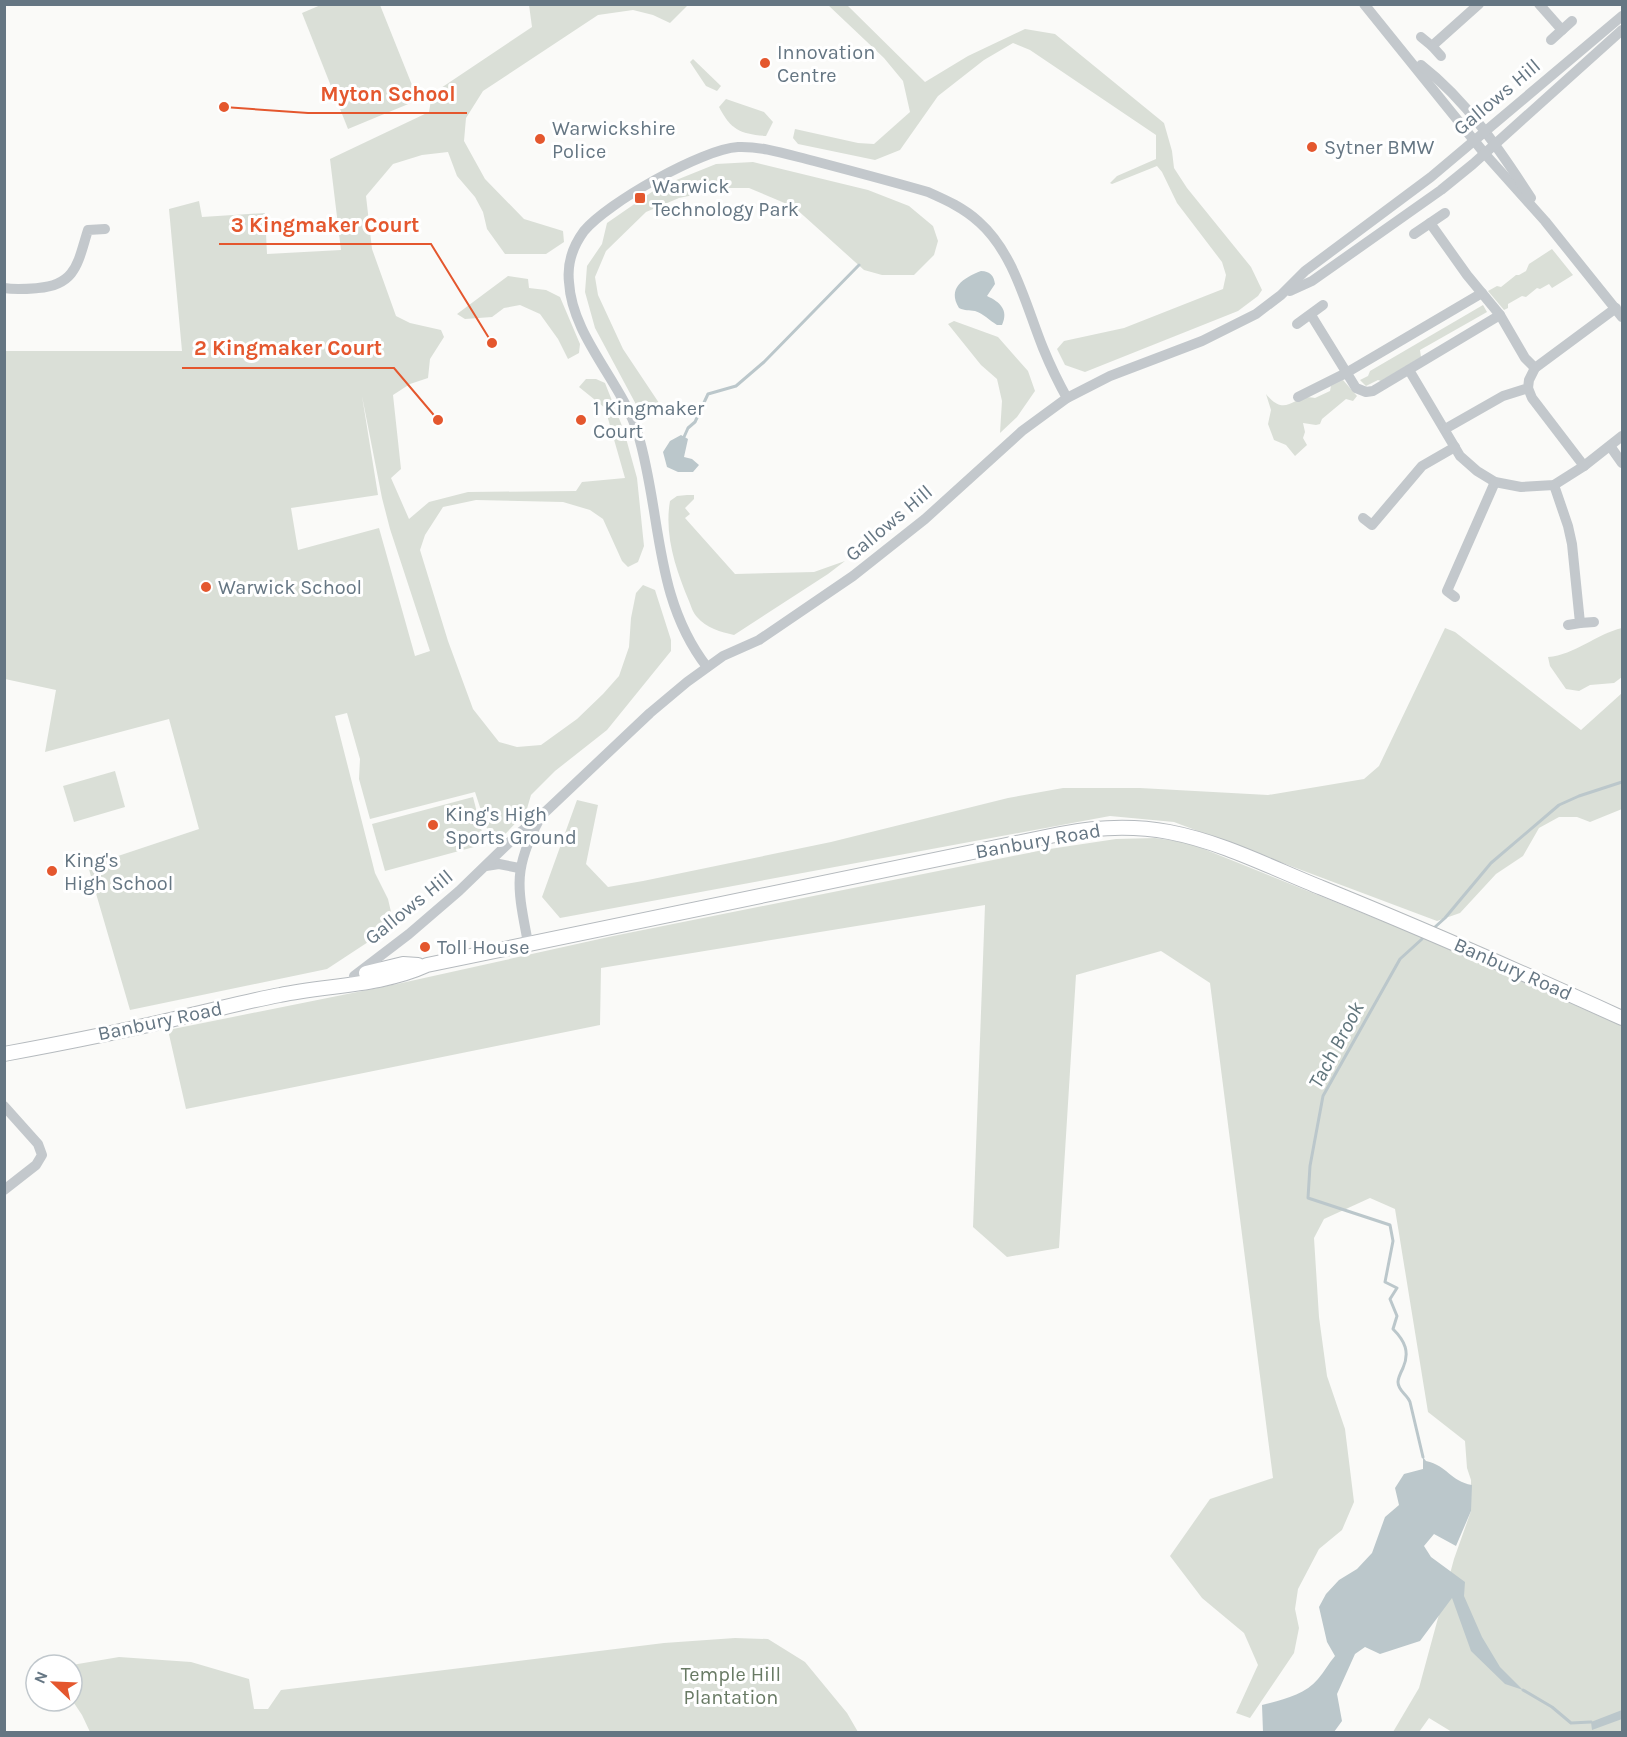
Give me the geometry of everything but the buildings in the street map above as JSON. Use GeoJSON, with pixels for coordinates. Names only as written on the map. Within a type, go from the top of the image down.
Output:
{"type":"FeatureCollection","features":[{"type":"Feature","properties":{"kind":"main road","name":"Banbury Road"},"geometry":{"type":"LineString","coordinates":[[4,1054],[316,987],[337,987],[394,976],[427,965],[528,943],[1076,831],[1114,828],[1148,828],[1187,836],[1227,849],[1450,942],[1623,1018]]}},
{"type":"Feature","properties":{"kind":"main road","name":"Banbury Road"},"geometry":{"type":"LineString","coordinates":[[316,987],[332,979],[403,964],[427,965]]}},
{"type":"Feature","properties":{"kind":"street"},"geometry":{"type":"LineString","coordinates":[[1364,4],[1485,154],[1545,221],[1619,313],[1535,368],[1529,380],[1528,388],[1532,398],[1584,466]]}},
{"type":"Feature","properties":{"kind":"street"},"geometry":{"type":"LineString","coordinates":[[1432,46],[1479,4]]}},
{"type":"Feature","properties":{"kind":"street"},"geometry":{"type":"LineString","coordinates":[[1539,4],[1562,30]]}},
{"type":"Feature","properties":{"kind":"street","name":"Gallows Hill"},"geometry":{"type":"LineString","coordinates":[[354,976],[409,934],[459,891],[663,702],[707,667],[723,656],[792,623],[925,519],[1022,431],[1067,398],[1110,376],[1233,327],[1256,314],[1281,295],[1305,271],[1392,208],[1623,16]]}},
{"type":"Feature","properties":{"kind":"street"},"geometry":{"type":"LineString","coordinates":[[1551,39],[1572,21]]}},
{"type":"Feature","properties":{"kind":"street","name":"Gallows Hill"},"geometry":{"type":"LineString","coordinates":[[1281,295],[1312,281],[1441,189],[1495,146],[1623,30]]}},
{"type":"Feature","properties":{"kind":"street"},"geometry":{"type":"LineString","coordinates":[[1421,37],[1441,56]]}},
{"type":"Feature","properties":{"kind":"street"},"geometry":{"type":"LineString","coordinates":[[1405,53],[1449,90],[1495,146],[1545,221]]}},
{"type":"Feature","properties":{"kind":"street"},"geometry":{"type":"LineString","coordinates":[[707,667],[682,627],[663,569],[643,455],[632,416],[583,328],[571,297],[569,270],[575,246],[585,231],[604,212],[694,160],[710,153],[738,147],[776,152],[886,180],[936,196],[959,207],[981,224],[1003,252],[1018,283],[1043,348],[1067,398]]}},
{"type":"Feature","properties":{"kind":"street"},"geometry":{"type":"LineString","coordinates":[[1414,234],[1445,213]]}},
{"type":"Feature","properties":{"kind":"street"},"geometry":{"type":"LineString","coordinates":[[1430,223],[1500,315],[1525,358],[1535,368]]}},
{"type":"Feature","properties":{"kind":"street"},"geometry":{"type":"LineString","coordinates":[[4,288],[26,289],[58,285],[68,279],[73,272],[88,230],[105,230]]}},
{"type":"Feature","properties":{"kind":"street"},"geometry":{"type":"LineString","coordinates":[[1298,397],[1346,373],[1482,293]]}},
{"type":"Feature","properties":{"kind":"street"},"geometry":{"type":"LineString","coordinates":[[1297,324],[1323,305]]}},
{"type":"Feature","properties":{"kind":"street"},"geometry":{"type":"LineString","coordinates":[[1311,315],[1356,388],[1366,393],[1500,315]]}},
{"type":"Feature","properties":{"kind":"street"},"geometry":{"type":"LineString","coordinates":[[1409,370],[1455,447],[1468,464],[1495,482],[1521,487],[1554,485],[1584,466],[1623,436]]}},
{"type":"Feature","properties":{"kind":"street"},"geometry":{"type":"LineString","coordinates":[[1445,429],[1503,396],[1528,388]]}},
{"type":"Feature","properties":{"kind":"street"},"geometry":{"type":"LineString","coordinates":[[1610,446],[1623,463]]}},
{"type":"Feature","properties":{"kind":"street"},"geometry":{"type":"LineString","coordinates":[[1372,525],[1422,466],[1455,447]]}},
{"type":"Feature","properties":{"kind":"street"},"geometry":{"type":"LineString","coordinates":[[1447,591],[1495,482]]}},
{"type":"Feature","properties":{"kind":"street"},"geometry":{"type":"LineString","coordinates":[[1554,485],[1572,544],[1580,623]]}},
{"type":"Feature","properties":{"kind":"street"},"geometry":{"type":"LineString","coordinates":[[1568,625],[1594,622]]}},
{"type":"Feature","properties":{"kind":"street","name":"Gallows Hill"},"geometry":{"type":"LineString","coordinates":[[528,943],[519,890],[519,868],[525,848],[542,815]]}},
{"type":"Feature","properties":{"kind":"street"},"geometry":{"type":"LineString","coordinates":[[486,866],[499,864],[519,868]]}},
{"type":"Feature","properties":{"kind":"street"},"geometry":{"type":"LineString","coordinates":[[4,1106],[38,1144],[42,1155],[36,1165],[4,1191]]}},
{"type":"Feature","properties":{"kind":"green space"},"geometry":{"type":"Polygon","coordinates":[[[323,4],[380,5],[418,100],[348,129],[302,13],[323,4]]]}},
{"type":"Feature","properties":{"kind":"green space","name":"Warwick School"},"geometry":{"type":"Polygon","coordinates":[[[529,5],[688,5],[670,23],[653,15],[633,10],[598,15],[483,91],[466,118],[464,141],[485,179],[524,219],[563,231],[564,242],[546,254],[505,254],[487,229],[483,212],[475,197],[457,176],[448,152],[422,155],[393,164],[366,196],[372,249],[396,316],[410,323],[441,330],[444,337],[430,359],[428,378],[410,384],[393,395],[401,469],[391,478],[409,519],[429,502],[468,492],[576,491],[582,482],[625,478],[605,408],[579,387],[586,379],[596,379],[605,383],[624,431],[637,478],[644,546],[638,562],[628,567],[622,561],[603,519],[590,510],[563,502],[476,500],[443,507],[425,535],[420,550],[448,641],[473,709],[499,742],[517,747],[541,745],[577,719],[603,694],[619,676],[629,647],[636,593],[643,585],[655,590],[671,640],[671,651],[607,730],[555,771],[531,795],[526,812],[493,847],[475,792],[370,819],[359,779],[360,759],[347,713],[335,716],[375,873],[388,899],[394,925],[327,969],[130,1010],[88,866],[199,829],[169,719],[45,752],[56,690],[5,679],[5,351],[182,351],[169,209],[199,201],[202,217],[265,213],[267,254],[341,250],[330,159],[429,112],[432,94],[532,27],[529,5]],[[362,396],[378,495],[291,508],[298,550],[379,528],[415,656],[430,651],[382,498],[362,396]]]}},
{"type":"Feature","properties":{"kind":"green space"},"geometry":{"type":"Polygon","coordinates":[[[828,5],[847,5],[925,82],[968,56],[1025,29],[1055,34],[1164,123],[1174,168],[1187,188],[1251,267],[1262,290],[1258,296],[1238,311],[1085,372],[1065,365],[1057,349],[1064,341],[1124,328],[1223,289],[1226,275],[1222,262],[1177,203],[1157,166],[1110,183],[1117,176],[1156,159],[1156,135],[1030,50],[1013,43],[984,60],[938,96],[900,150],[875,160],[798,144],[793,138],[795,129],[858,143],[874,144],[910,112],[903,81],[884,58],[828,5]]]}},
{"type":"Feature","properties":{"kind":"green space"},"geometry":{"type":"Polygon","coordinates":[[[693,59],[721,86],[717,91],[706,86],[690,62],[693,59]]]}},
{"type":"Feature","properties":{"kind":"green space"},"geometry":{"type":"Polygon","coordinates":[[[726,99],[764,112],[773,122],[766,136],[749,134],[732,126],[719,107],[726,99]]]}},
{"type":"Feature","properties":{"kind":"green space"},"geometry":{"type":"Polygon","coordinates":[[[753,162],[868,190],[909,206],[933,226],[938,241],[934,255],[914,275],[882,275],[864,270],[794,207],[749,188],[727,188],[679,198],[646,212],[606,251],[595,277],[598,295],[623,349],[661,406],[650,415],[639,410],[595,328],[585,292],[587,266],[602,244],[607,223],[659,187],[716,164],[753,162]]]}},
{"type":"Feature","properties":{"kind":"green space"},"geometry":{"type":"Polygon","coordinates":[[[1552,249],[1573,275],[1552,288],[1549,284],[1540,289],[1537,288],[1526,297],[1522,296],[1508,304],[1508,308],[1504,310],[1488,291],[1497,286],[1501,287],[1516,275],[1526,271],[1529,264],[1552,249]]]}},
{"type":"Feature","properties":{"kind":"green space"},"geometry":{"type":"Polygon","coordinates":[[[508,276],[528,279],[529,288],[546,290],[560,297],[580,344],[579,353],[568,359],[558,339],[540,314],[520,305],[504,308],[492,317],[465,319],[457,314],[508,276]]]}},
{"type":"Feature","properties":{"kind":"green space"},"geometry":{"type":"Polygon","coordinates":[[[1483,305],[1487,312],[1420,350],[1421,357],[1381,381],[1378,380],[1366,386],[1360,380],[1368,376],[1370,371],[1483,305]]]}},
{"type":"Feature","properties":{"kind":"green space"},"geometry":{"type":"Polygon","coordinates":[[[954,321],[998,337],[1028,371],[1035,391],[1017,417],[1000,433],[1002,401],[997,379],[981,365],[948,324],[954,321]]]}},
{"type":"Feature","properties":{"kind":"green space"},"geometry":{"type":"Polygon","coordinates":[[[1343,380],[1357,396],[1353,401],[1346,399],[1322,419],[1320,424],[1303,423],[1305,432],[1303,438],[1307,445],[1295,456],[1286,445],[1274,440],[1268,424],[1271,410],[1266,394],[1273,401],[1285,405],[1301,398],[1315,398],[1330,391],[1331,386],[1343,380]]]}},
{"type":"Feature","properties":{"kind":"green space"},"geometry":{"type":"Polygon","coordinates":[[[694,495],[694,499],[685,508],[690,514],[685,518],[735,574],[814,572],[845,561],[734,635],[714,629],[701,621],[693,611],[672,552],[670,539],[670,501],[677,496],[694,495]]]}},
{"type":"Feature","properties":{"kind":"green space"},"geometry":{"type":"Polygon","coordinates":[[[1445,628],[1455,632],[1581,730],[1622,693],[1622,809],[1590,822],[1577,817],[1559,817],[1539,828],[1523,856],[1496,874],[1460,913],[1437,921],[1174,822],[1110,816],[560,918],[542,897],[577,800],[598,805],[586,864],[608,887],[831,842],[1008,798],[1063,788],[1140,788],[1268,795],[1364,779],[1379,766],[1445,628]]]}},
{"type":"Feature","properties":{"kind":"green space"},"geometry":{"type":"Polygon","coordinates":[[[1622,628],[1622,677],[1614,683],[1590,685],[1579,691],[1566,689],[1550,666],[1548,657],[1576,649],[1622,628]]]}},
{"type":"Feature","properties":{"kind":"green space"},"geometry":{"type":"Polygon","coordinates":[[[115,771],[125,807],[74,822],[63,786],[115,771]]]}},
{"type":"Feature","properties":{"kind":"green space"},"geometry":{"type":"Polygon","coordinates":[[[473,797],[485,844],[385,871],[372,824],[473,797]]]}},
{"type":"Feature","properties":{"kind":"green space"},"geometry":{"type":"Polygon","coordinates":[[[1155,838],[1189,843],[1412,933],[1622,1026],[1622,1732],[1452,1732],[1429,1718],[1419,1732],[1393,1732],[1419,1688],[1454,1559],[1471,1511],[1471,1480],[1467,1468],[1465,1441],[1428,1412],[1395,1209],[1370,1198],[1324,1219],[1314,1238],[1319,1317],[1327,1376],[1345,1429],[1354,1502],[1342,1530],[1319,1549],[1298,1589],[1295,1609],[1299,1628],[1294,1653],[1250,1718],[1236,1713],[1258,1665],[1244,1633],[1202,1598],[1170,1556],[1210,1499],[1273,1478],[1210,983],[1161,951],[1076,975],[1059,1248],[1007,1257],[973,1227],[985,905],[601,968],[600,1025],[186,1109],[168,1030],[397,984],[613,936],[1043,850],[1116,839],[1155,838]]]}},
{"type":"Feature","properties":{"kind":"green space","name":"Temple Hill Plantation"},"geometry":{"type":"Polygon","coordinates":[[[735,1638],[768,1639],[805,1662],[847,1713],[858,1732],[90,1732],[81,1713],[84,1713],[84,1663],[119,1657],[191,1662],[249,1679],[254,1709],[268,1709],[281,1690],[664,1643],[735,1638]]]}},
{"type":"Feature","properties":{"kind":"shaded area"},"geometry":{"type":"Polygon","coordinates":[[[981,271],[991,274],[994,279],[995,284],[987,296],[1002,307],[1004,320],[1002,325],[997,325],[978,312],[959,308],[956,301],[956,289],[959,285],[968,277],[981,271]]]}},
{"type":"Feature","properties":{"kind":"shaded area"},"geometry":{"type":"Polygon","coordinates":[[[681,435],[688,439],[684,457],[692,459],[699,465],[693,472],[678,472],[667,467],[663,452],[670,441],[681,435]]]}},
{"type":"Feature","properties":{"kind":"shaded area"},"geometry":{"type":"Polygon","coordinates":[[[1423,1457],[1459,1480],[1472,1485],[1471,1511],[1456,1546],[1434,1534],[1424,1546],[1431,1557],[1465,1582],[1464,1596],[1482,1637],[1500,1667],[1523,1690],[1505,1684],[1471,1651],[1452,1598],[1420,1641],[1380,1654],[1365,1647],[1355,1654],[1337,1694],[1342,1721],[1334,1732],[1263,1732],[1262,1705],[1292,1696],[1313,1685],[1335,1656],[1327,1642],[1319,1607],[1326,1594],[1339,1580],[1357,1569],[1372,1553],[1385,1517],[1399,1505],[1395,1488],[1404,1474],[1423,1469],[1423,1457]]]}},
{"type":"Feature","properties":{"kind":"shaded area"},"geometry":{"type":"Polygon","coordinates":[[[1622,1710],[1622,1719],[1592,1730],[1591,1722],[1622,1710]]]}},
{"type":"Feature","properties":{"kind":"waterway"},"geometry":{"type":"LineString","coordinates":[[684,437],[688,428],[695,422],[708,394],[736,386],[764,362],[859,265]]}},
{"type":"Feature","properties":{"kind":"waterway","name":"Tach Brook"},"geometry":{"type":"LineString","coordinates":[[1435,927],[1491,863],[1559,805],[1622,782]]}},
{"type":"Feature","properties":{"kind":"waterway","name":"Tach Brook"},"geometry":{"type":"LineString","coordinates":[[1422,939],[1400,959],[1323,1096],[1310,1166],[1308,1198],[1390,1225],[1393,1241],[1385,1282],[1397,1288],[1390,1299],[1397,1316],[1393,1329],[1401,1338],[1406,1352],[1398,1385],[1410,1402],[1423,1457]]}},
{"type":"Feature","properties":{"kind":"waterway"},"geometry":{"type":"LineString","coordinates":[[1523,1690],[1552,1707],[1571,1723],[1591,1722]]}},
{"type":"Feature","properties":{"kind":"place","name":"Innovation Centre"},"geometry":{"type":"Point","coordinates":[765,63]}},
{"type":"Feature","properties":{"kind":"place","name":"Myton School"},"geometry":{"type":"Point","coordinates":[224,107]}},
{"type":"Feature","properties":{"kind":"place","name":"Warwickshire Police"},"geometry":{"type":"Point","coordinates":[540,139]}},
{"type":"Feature","properties":{"kind":"place","name":"Sytner BMW"},"geometry":{"type":"Point","coordinates":[1312,147]}},
{"type":"Feature","properties":{"kind":"place","name":"Warwick Technology Park"},"geometry":{"type":"Point","coordinates":[640,198]}},
{"type":"Feature","properties":{"kind":"place","name":"3 Kingmaker Court"},"geometry":{"type":"Point","coordinates":[492,343]}},
{"type":"Feature","properties":{"kind":"place","name":"2 Kingmaker Court"},"geometry":{"type":"Point","coordinates":[438,420]}},
{"type":"Feature","properties":{"kind":"place","name":"1 Kingmaker Court"},"geometry":{"type":"Point","coordinates":[581,420]}},
{"type":"Feature","properties":{"kind":"place","name":"Warwick School"},"geometry":{"type":"Point","coordinates":[206,587]}},
{"type":"Feature","properties":{"kind":"place","name":"King's High Sports Ground"},"geometry":{"type":"Point","coordinates":[433,825]}},
{"type":"Feature","properties":{"kind":"place","name":"King's High School"},"geometry":{"type":"Point","coordinates":[52,871]}},
{"type":"Feature","properties":{"kind":"place","name":"Toll House"},"geometry":{"type":"Point","coordinates":[425,947]}}]}
